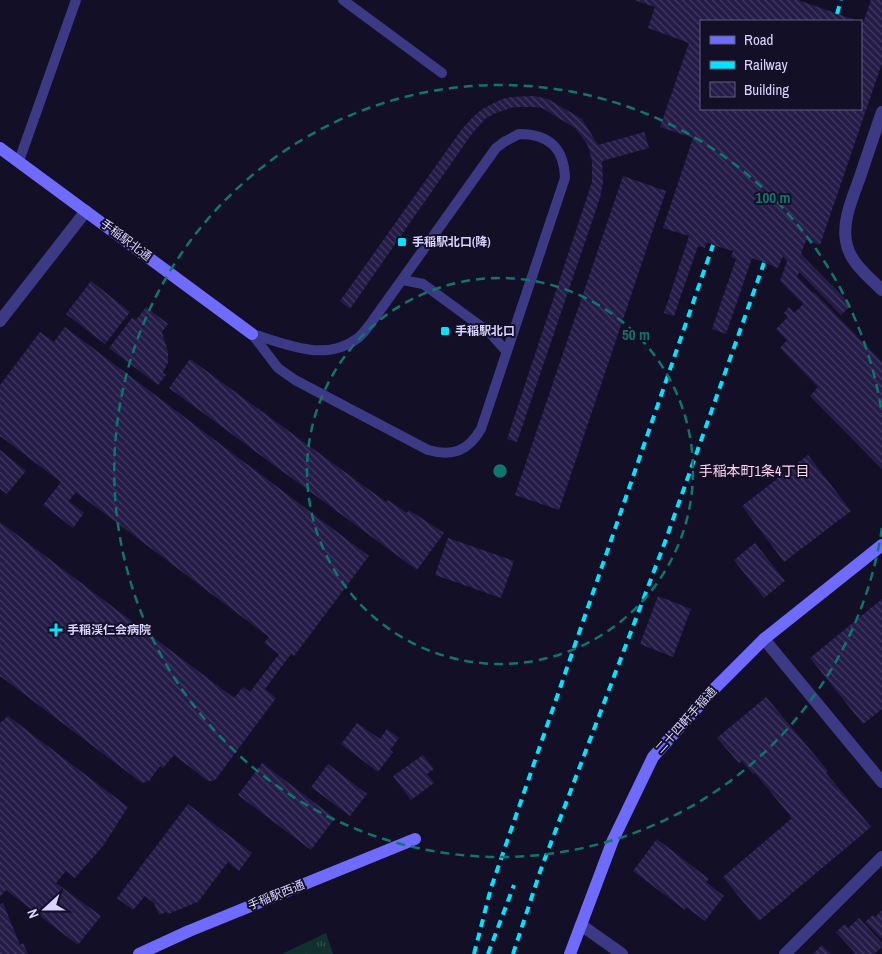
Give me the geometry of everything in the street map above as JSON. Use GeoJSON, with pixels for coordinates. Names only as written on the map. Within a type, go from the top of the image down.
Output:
{"type":"FeatureCollection","features":[{"type":"Feature","properties":{"kind":"street"},"geometry":{"type":"LineString","coordinates":[[882,112],[847,214],[846,242],[857,265],[882,290]]}},
{"type":"Feature","properties":{"kind":"street","name":"手稲駅北通"},"geometry":{"type":"LineString","coordinates":[[0,148],[252,334]]}},
{"type":"Feature","properties":{"kind":"street"},"geometry":{"type":"LineString","coordinates":[[0,321],[86,210]]}},
{"type":"Feature","properties":{"kind":"street","name":"二十四軒手稲通"},"geometry":{"type":"LineString","coordinates":[[570,954],[613,840],[652,756],[714,689],[764,639],[882,545]]}},
{"type":"Feature","properties":{"kind":"street"},"geometry":{"type":"LineString","coordinates":[[764,639],[882,782]]}},
{"type":"Feature","properties":{"kind":"street","name":"手稲駅西通"},"geometry":{"type":"LineString","coordinates":[[139,954],[206,924],[414,840]]}},
{"type":"Feature","properties":{"kind":"street"},"geometry":{"type":"LineString","coordinates":[[785,954],[882,857]]}},
{"type":"Feature","properties":{"kind":"street"},"geometry":{"type":"LineString","coordinates":[[581,925],[622,954]]}},
{"type":"Feature","properties":{"kind":"lane"},"geometry":{"type":"LineString","coordinates":[[19,161],[76,0]]}},
{"type":"Feature","properties":{"kind":"lane"},"geometry":{"type":"LineString","coordinates":[[343,0],[442,73]]}},
{"type":"Feature","properties":{"kind":"lane"},"geometry":{"type":"LineString","coordinates":[[519,134],[538,135],[556,148],[562,157],[565,178],[481,428],[475,438],[460,450],[451,453],[439,453],[428,450],[295,380],[278,368],[252,334],[306,350],[332,350],[347,345],[359,337],[371,323],[496,148],[519,134]]}},
{"type":"Feature","properties":{"kind":"lane"},"geometry":{"type":"LineString","coordinates":[[403,280],[423,284],[490,333],[506,352]]}},
{"type":"Feature","properties":{"kind":"green space"},"geometry":{"type":"Polygon","coordinates":[[[326,933],[333,954],[282,954],[326,933]]]}},
{"type":"Feature","properties":{"kind":"building"},"geometry":{"type":"Polygon","coordinates":[[[634,0],[798,0],[855,20],[700,20],[700,110],[862,110],[862,22],[871,0],[882,0],[882,63],[820,245],[806,240],[801,254],[851,305],[841,315],[799,272],[797,277],[882,362],[882,469],[810,396],[818,387],[780,348],[787,340],[776,329],[788,317],[784,313],[789,307],[794,313],[803,304],[780,281],[787,261],[783,256],[778,268],[752,258],[726,334],[712,329],[736,259],[731,257],[733,251],[707,242],[705,248],[698,246],[674,316],[664,313],[689,236],[663,228],[693,138],[660,127],[689,43],[648,28],[655,7],[634,0]]]}},
{"type":"Feature","properties":{"kind":"building"},"geometry":{"type":"Polygon","coordinates":[[[534,96],[548,99],[582,119],[598,145],[644,132],[649,148],[602,161],[603,182],[600,198],[517,442],[507,439],[592,182],[590,153],[587,144],[575,128],[542,108],[534,107],[514,107],[486,118],[471,135],[350,309],[340,301],[462,129],[473,117],[482,109],[502,99],[534,96]]]}},
{"type":"Feature","properties":{"kind":"building"},"geometry":{"type":"Polygon","coordinates":[[[623,176],[666,191],[559,510],[515,495],[623,176]]]}},
{"type":"Feature","properties":{"kind":"building"},"geometry":{"type":"Polygon","coordinates":[[[91,281],[130,312],[105,344],[66,314],[91,281]]]}},
{"type":"Feature","properties":{"kind":"building"},"geometry":{"type":"Polygon","coordinates":[[[146,307],[168,324],[162,332],[168,352],[168,362],[163,373],[166,375],[158,385],[109,348],[132,318],[136,320],[146,307]]]}},
{"type":"Feature","properties":{"kind":"building"},"geometry":{"type":"Polygon","coordinates":[[[65,327],[369,556],[294,656],[291,654],[265,689],[276,698],[213,781],[208,781],[174,755],[163,768],[160,766],[149,781],[142,783],[0,676],[0,522],[234,698],[243,687],[250,692],[279,654],[264,643],[269,637],[76,492],[69,501],[84,513],[73,528],[43,505],[61,482],[0,436],[0,385],[40,332],[54,342],[65,327]]]}},
{"type":"Feature","properties":{"kind":"building"},"geometry":{"type":"Polygon","coordinates":[[[190,359],[386,502],[388,500],[407,513],[409,510],[444,533],[417,570],[169,388],[190,359]]]}},
{"type":"Feature","properties":{"kind":"building"},"geometry":{"type":"Polygon","coordinates":[[[0,450],[26,471],[7,494],[0,489],[0,450]]]}},
{"type":"Feature","properties":{"kind":"building"},"geometry":{"type":"Polygon","coordinates":[[[808,455],[851,511],[784,562],[742,506],[808,455]]]}},
{"type":"Feature","properties":{"kind":"building"},"geometry":{"type":"Polygon","coordinates":[[[448,538],[514,561],[501,598],[435,575],[448,538]]]}},
{"type":"Feature","properties":{"kind":"building"},"geometry":{"type":"Polygon","coordinates":[[[755,543],[785,581],[764,598],[734,560],[755,543]]]}},
{"type":"Feature","properties":{"kind":"building"},"geometry":{"type":"Polygon","coordinates":[[[658,596],[691,609],[673,657],[640,644],[658,596]]]}},
{"type":"Feature","properties":{"kind":"building"},"geometry":{"type":"Polygon","coordinates":[[[882,599],[882,709],[863,724],[810,658],[882,599]]]}},
{"type":"Feature","properties":{"kind":"building"},"geometry":{"type":"Polygon","coordinates":[[[766,697],[828,771],[826,773],[871,827],[759,921],[723,877],[792,818],[755,773],[753,774],[742,761],[739,763],[717,738],[766,697]]]}},
{"type":"Feature","properties":{"kind":"building"},"geometry":{"type":"Polygon","coordinates":[[[8,716],[128,807],[103,846],[75,878],[66,871],[56,883],[101,916],[78,945],[6,890],[0,897],[0,723],[8,716]]]}},
{"type":"Feature","properties":{"kind":"building"},"geometry":{"type":"Polygon","coordinates":[[[357,723],[380,739],[387,729],[399,738],[390,750],[393,752],[378,772],[341,744],[357,723]]]}},
{"type":"Feature","properties":{"kind":"building"},"geometry":{"type":"Polygon","coordinates":[[[423,755],[434,769],[427,774],[434,783],[411,800],[393,776],[423,755]]]}},
{"type":"Feature","properties":{"kind":"building"},"geometry":{"type":"Polygon","coordinates":[[[262,763],[335,818],[311,850],[238,795],[262,763]]]}},
{"type":"Feature","properties":{"kind":"building"},"geometry":{"type":"Polygon","coordinates":[[[328,764],[367,794],[350,816],[311,787],[328,764]]]}},
{"type":"Feature","properties":{"kind":"building"},"geometry":{"type":"Polygon","coordinates":[[[188,804],[252,853],[239,871],[228,862],[198,902],[168,914],[166,912],[159,915],[154,903],[145,896],[133,910],[117,898],[188,804]]]}},
{"type":"Feature","properties":{"kind":"building"},"geometry":{"type":"Polygon","coordinates":[[[657,839],[709,879],[706,882],[724,896],[705,921],[686,907],[685,910],[633,871],[657,839]]]}},
{"type":"Feature","properties":{"kind":"building"},"geometry":{"type":"Polygon","coordinates":[[[3,903],[20,945],[23,943],[28,954],[0,954],[0,904],[3,903]]]}},
{"type":"Feature","properties":{"kind":"building"},"geometry":{"type":"Polygon","coordinates":[[[882,910],[882,939],[865,922],[873,915],[875,917],[882,910]]]}},
{"type":"Feature","properties":{"kind":"building"},"geometry":{"type":"Polygon","coordinates":[[[859,918],[882,943],[882,947],[874,954],[856,954],[836,932],[845,924],[848,928],[859,918]]]}},
{"type":"Feature","properties":{"kind":"building"},"geometry":{"type":"Polygon","coordinates":[[[822,945],[831,954],[813,954],[822,945]]]}},
{"type":"Feature","properties":{"kind":"railway"},"geometry":{"type":"LineString","coordinates":[[837,14],[841,0]]}},
{"type":"Feature","properties":{"kind":"railway"},"geometry":{"type":"LineString","coordinates":[[474,954],[491,888],[713,245]]}},
{"type":"Feature","properties":{"kind":"railway"},"geometry":{"type":"LineString","coordinates":[[513,954],[541,869],[665,542],[764,263]]}},
{"type":"Feature","properties":{"kind":"railway"},"geometry":{"type":"LineString","coordinates":[[488,954],[514,885]]}},
{"type":"Feature","properties":{"kind":"place","name":"手稲駅北口(降)"},"geometry":{"type":"Point","coordinates":[402,242]}},
{"type":"Feature","properties":{"kind":"place","name":"手稲駅北口"},"geometry":{"type":"Point","coordinates":[445,331]}},
{"type":"Feature","properties":{"kind":"place","name":"手稲渓仁会病院"},"geometry":{"type":"Point","coordinates":[56,630]}},
{"type":"Feature","properties":{"kind":"district","name":"手稲本町1条4丁目"},"geometry":{"type":"Point","coordinates":[754,471]}}]}
